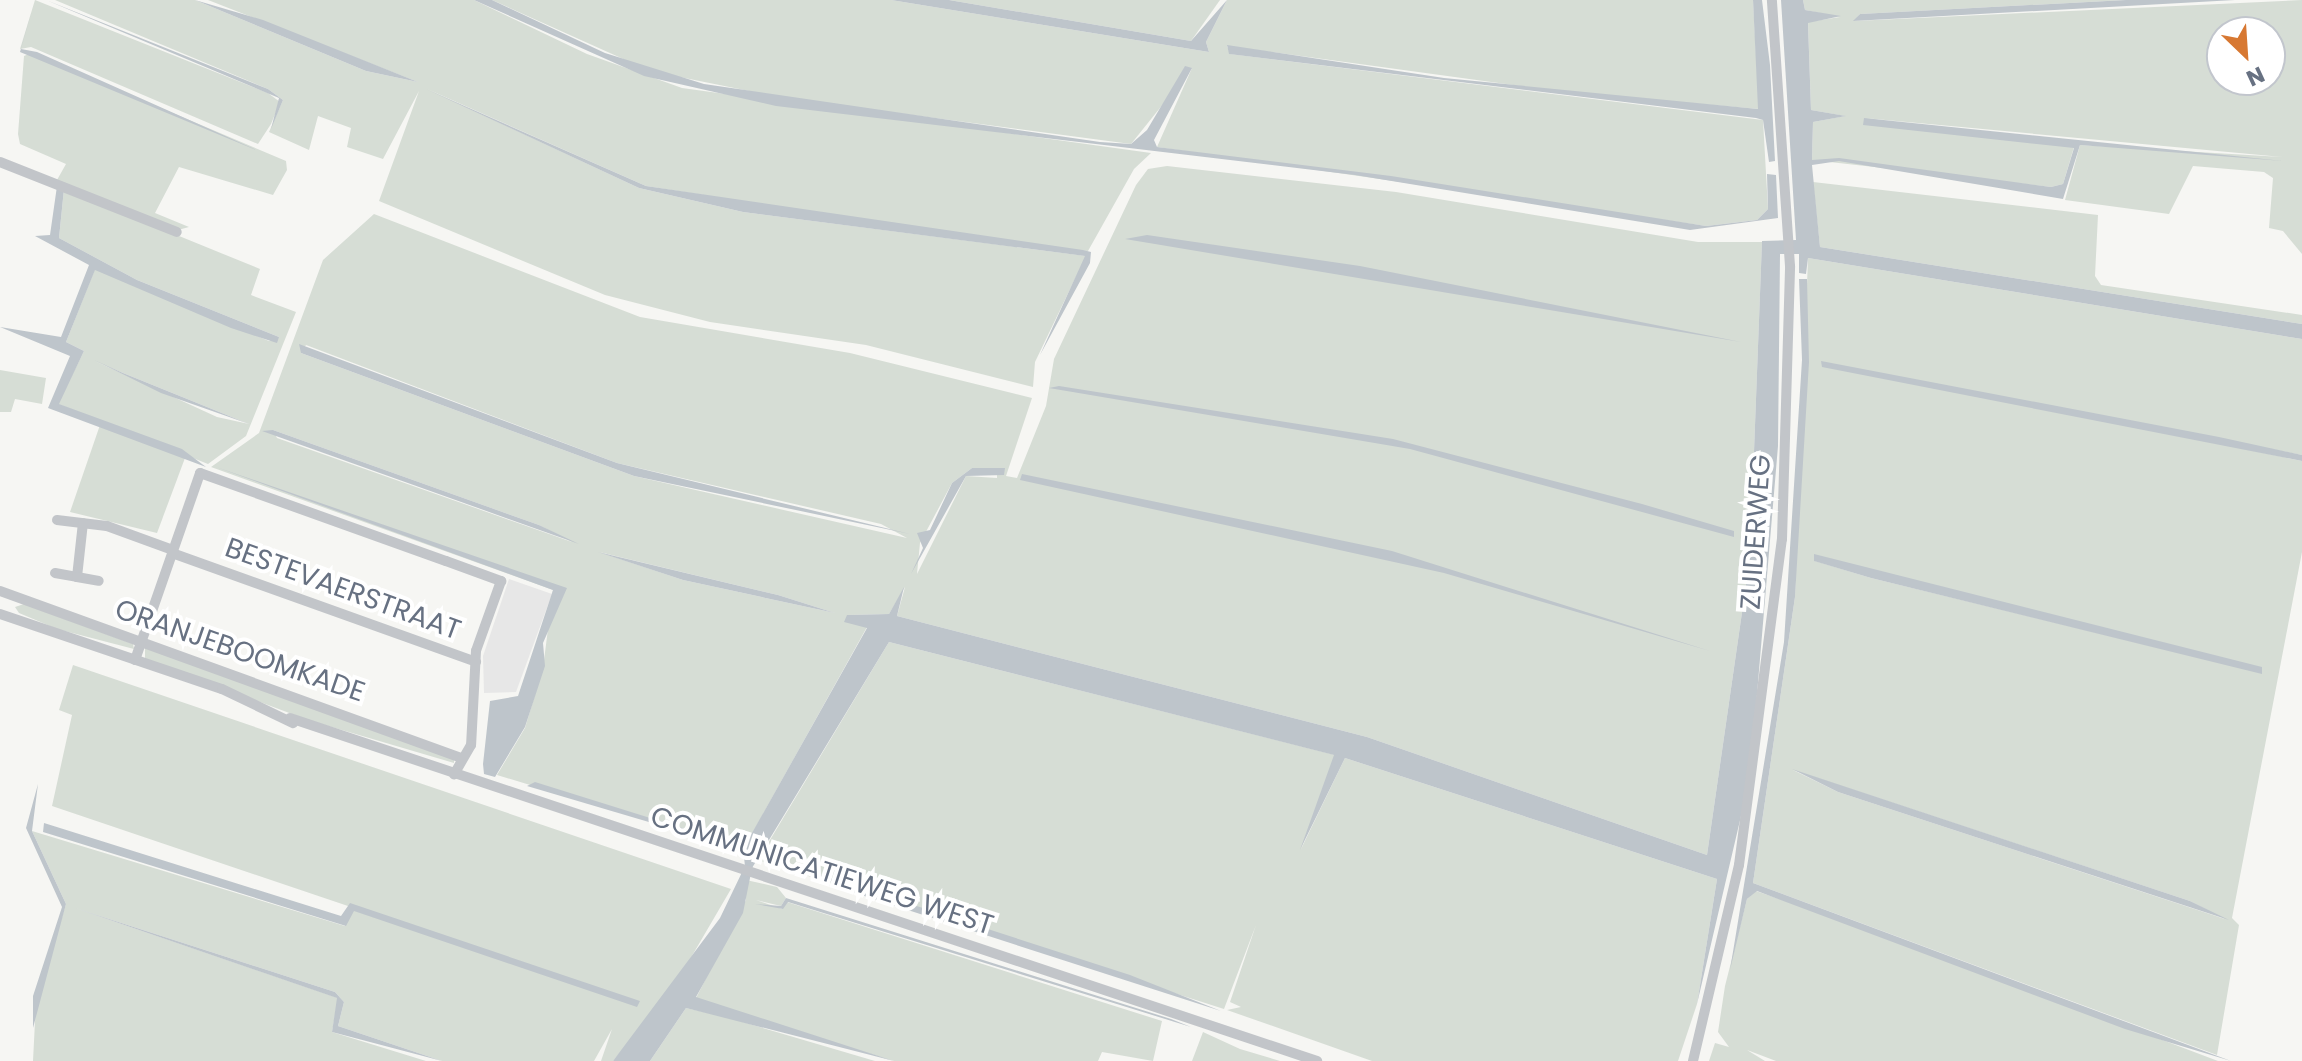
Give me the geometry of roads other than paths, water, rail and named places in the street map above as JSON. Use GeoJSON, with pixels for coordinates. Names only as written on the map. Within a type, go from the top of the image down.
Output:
{"type":"FeatureCollection","features":[{"type":"Feature","properties":{"kind":"street","name":"ZUIDERWEG"},"geometry":{"type":"LineString","coordinates":[[1693,1061],[1739,865],[1769,681],[1783,524],[1789,256],[1772,0]]}},
{"type":"Feature","properties":{"kind":"street"},"geometry":{"type":"LineString","coordinates":[[0,162],[177,232]]}},
{"type":"Feature","properties":{"kind":"street"},"geometry":{"type":"LineString","coordinates":[[135,660],[200,473],[501,581],[476,662]]}},
{"type":"Feature","properties":{"kind":"street","name":"BESTEVAERSTRAAT"},"geometry":{"type":"LineString","coordinates":[[57,520],[83,523],[172,552],[476,662],[472,738],[454,775]]}},
{"type":"Feature","properties":{"kind":"street"},"geometry":{"type":"LineString","coordinates":[[77,577],[83,523]]}},
{"type":"Feature","properties":{"kind":"street"},"geometry":{"type":"LineString","coordinates":[[55,573],[99,581]]}},
{"type":"Feature","properties":{"kind":"street","name":"ORANJEBOOMKADE"},"geometry":{"type":"LineString","coordinates":[[0,591],[462,758]]}},
{"type":"Feature","properties":{"kind":"street","name":"COMMUNICATIEWEG WEST"},"geometry":{"type":"LineString","coordinates":[[0,614],[135,660],[311,727],[1317,1061]]}}]}
